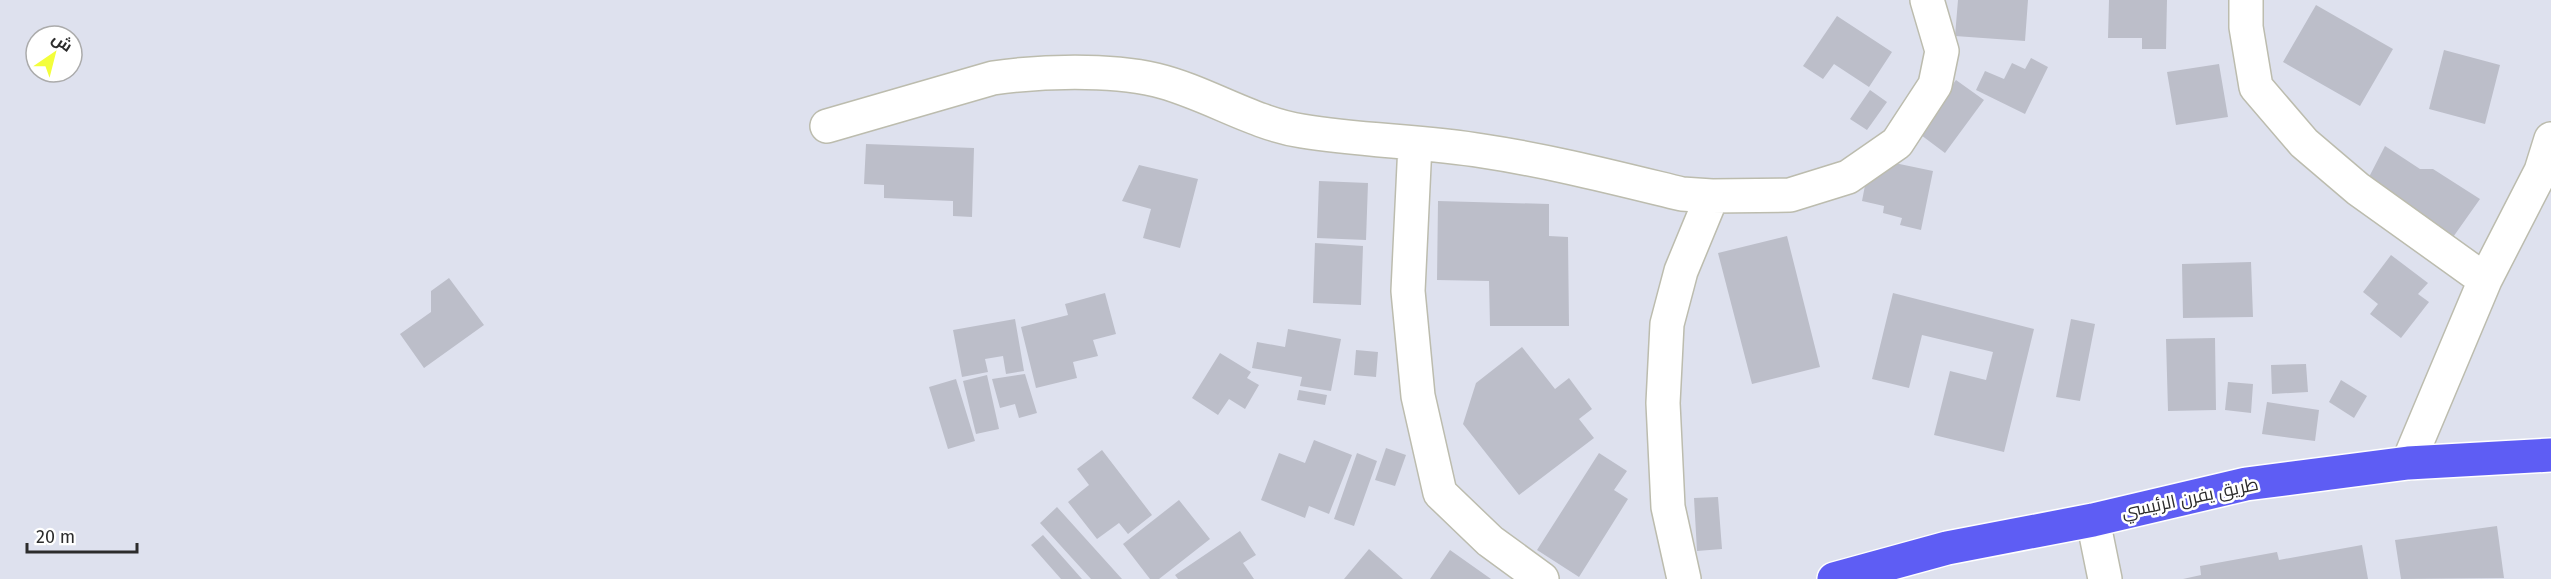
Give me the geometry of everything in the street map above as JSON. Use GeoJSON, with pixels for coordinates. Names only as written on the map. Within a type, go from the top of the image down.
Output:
{"type":"FeatureCollection","features":[{"type":"Feature","properties":{"kind":"main road","name":"طريق يفرن الرئيسي"},"geometry":{"type":"LineString","coordinates":[[1834,579],[1947,548],[2093,520],[2246,484],[2408,463],[2551,455]]}},
{"type":"Feature","properties":{"kind":"street"},"geometry":{"type":"LineString","coordinates":[[826,126],[993,78],[1020,74],[1106,75],[1156,80],[1230,105],[1261,120],[1300,131],[1482,150],[1682,194],[1790,195],[1848,177],[1897,143],[1935,85],[1942,51],[1927,0]]}},
{"type":"Feature","properties":{"kind":"street"},"geometry":{"type":"LineString","coordinates":[[2246,0],[2246,27],[2256,87],[2304,143],[2358,189],[2485,280]]}},
{"type":"Feature","properties":{"kind":"street"},"geometry":{"type":"LineString","coordinates":[[2408,463],[2485,280],[2541,171],[2551,139]]}},
{"type":"Feature","properties":{"kind":"street"},"geometry":{"type":"LineString","coordinates":[[1415,144],[1408,291],[1418,396],[1440,493],[1490,541],[1542,579]]}},
{"type":"Feature","properties":{"kind":"street"},"geometry":{"type":"LineString","coordinates":[[1684,579],[1668,507],[1664,403],[1667,324],[1681,271],[1712,196]]}},
{"type":"Feature","properties":{"kind":"street"},"geometry":{"type":"LineString","coordinates":[[2093,520],[2105,579]]}},
{"type":"Feature","properties":{"kind":"building"},"geometry":{"type":"Polygon","coordinates":[[[1958,0],[2028,0],[2025,41],[1955,36],[1958,0]]]}},
{"type":"Feature","properties":{"kind":"building"},"geometry":{"type":"Polygon","coordinates":[[[2109,0],[2167,0],[2166,49],[2142,49],[2142,38],[2108,38],[2109,0]]]}},
{"type":"Feature","properties":{"kind":"building"},"geometry":{"type":"Polygon","coordinates":[[[2316,5],[2393,49],[2360,106],[2283,62],[2316,5]]]}},
{"type":"Feature","properties":{"kind":"building"},"geometry":{"type":"Polygon","coordinates":[[[1837,16],[1892,52],[1869,87],[1834,64],[1823,79],[1803,66],[1837,16]]]}},
{"type":"Feature","properties":{"kind":"building"},"geometry":{"type":"Polygon","coordinates":[[[2444,50],[2500,65],[2485,124],[2429,109],[2444,50]]]}},
{"type":"Feature","properties":{"kind":"building"},"geometry":{"type":"Polygon","coordinates":[[[2031,58],[2048,67],[2025,114],[1976,90],[1985,71],[2004,79],[2012,63],[2025,69],[2031,58]]]}},
{"type":"Feature","properties":{"kind":"building"},"geometry":{"type":"Polygon","coordinates":[[[2219,64],[2228,117],[2176,125],[2167,72],[2219,64]]]}},
{"type":"Feature","properties":{"kind":"building"},"geometry":{"type":"Polygon","coordinates":[[[1956,80],[1984,100],[1945,153],[1917,132],[1956,80]]]}},
{"type":"Feature","properties":{"kind":"building"},"geometry":{"type":"Polygon","coordinates":[[[1870,90],[1887,102],[1867,130],[1850,119],[1870,90]]]}},
{"type":"Feature","properties":{"kind":"building"},"geometry":{"type":"Polygon","coordinates":[[[866,144],[974,148],[972,217],[953,216],[953,201],[884,198],[884,185],[864,184],[866,144]]]}},
{"type":"Feature","properties":{"kind":"building"},"geometry":{"type":"Polygon","coordinates":[[[2385,146],[2420,169],[2433,169],[2480,199],[2451,240],[2369,177],[2385,146]]]}},
{"type":"Feature","properties":{"kind":"building"},"geometry":{"type":"Polygon","coordinates":[[[1885,161],[1933,171],[1921,230],[1900,225],[1902,218],[1883,213],[1884,206],[1862,201],[1868,170],[1885,161]]]}},
{"type":"Feature","properties":{"kind":"building"},"geometry":{"type":"Polygon","coordinates":[[[1139,165],[1198,179],[1180,248],[1143,238],[1151,209],[1122,201],[1139,165]]]}},
{"type":"Feature","properties":{"kind":"building"},"geometry":{"type":"Polygon","coordinates":[[[1319,181],[1368,183],[1366,240],[1317,238],[1319,181]]]}},
{"type":"Feature","properties":{"kind":"building"},"geometry":{"type":"Polygon","coordinates":[[[1438,201],[1549,204],[1549,236],[1568,237],[1569,326],[1490,326],[1489,281],[1437,280],[1438,201]]]}},
{"type":"Feature","properties":{"kind":"building"},"geometry":{"type":"Polygon","coordinates":[[[1787,236],[1820,367],[1752,384],[1718,253],[1787,236]]]}},
{"type":"Feature","properties":{"kind":"building"},"geometry":{"type":"Polygon","coordinates":[[[1315,243],[1363,246],[1361,305],[1313,303],[1315,243]]]}},
{"type":"Feature","properties":{"kind":"building"},"geometry":{"type":"Polygon","coordinates":[[[2391,255],[2428,283],[2418,294],[2429,302],[2401,338],[2370,314],[2378,304],[2363,292],[2391,255]]]}},
{"type":"Feature","properties":{"kind":"building"},"geometry":{"type":"Polygon","coordinates":[[[2251,262],[2253,317],[2183,318],[2182,264],[2251,262]]]}},
{"type":"Feature","properties":{"kind":"building"},"geometry":{"type":"Polygon","coordinates":[[[449,278],[484,325],[424,368],[400,334],[431,312],[431,291],[449,278]]]}},
{"type":"Feature","properties":{"kind":"building"},"geometry":{"type":"Polygon","coordinates":[[[1105,293],[1116,334],[1093,340],[1098,356],[1073,362],[1077,378],[1036,388],[1021,327],[1068,315],[1065,304],[1105,293]]]}},
{"type":"Feature","properties":{"kind":"building"},"geometry":{"type":"Polygon","coordinates":[[[1893,293],[2034,329],[2004,452],[1934,435],[1950,371],[1986,380],[1993,352],[1922,335],[1909,388],[1872,379],[1893,293]]]}},
{"type":"Feature","properties":{"kind":"building"},"geometry":{"type":"Polygon","coordinates":[[[1015,319],[1024,371],[1006,374],[1003,356],[985,359],[988,372],[962,377],[953,330],[1015,319]]]}},
{"type":"Feature","properties":{"kind":"building"},"geometry":{"type":"Polygon","coordinates":[[[2071,319],[2095,324],[2080,401],[2056,397],[2071,319]]]}},
{"type":"Feature","properties":{"kind":"building"},"geometry":{"type":"Polygon","coordinates":[[[1288,329],[1341,339],[1331,391],[1300,386],[1302,377],[1252,368],[1257,342],[1285,347],[1288,329]]]}},
{"type":"Feature","properties":{"kind":"building"},"geometry":{"type":"Polygon","coordinates":[[[2215,338],[2216,410],[2168,411],[2166,339],[2215,338]]]}},
{"type":"Feature","properties":{"kind":"building"},"geometry":{"type":"Polygon","coordinates":[[[1522,347],[1555,389],[1569,378],[1592,409],[1579,419],[1594,438],[1519,495],[1463,424],[1476,383],[1522,347]]]}},
{"type":"Feature","properties":{"kind":"building"},"geometry":{"type":"Polygon","coordinates":[[[1356,350],[1378,352],[1376,377],[1354,375],[1356,350]]]}},
{"type":"Feature","properties":{"kind":"building"},"geometry":{"type":"Polygon","coordinates":[[[1220,353],[1251,372],[1247,378],[1259,385],[1245,409],[1229,399],[1218,415],[1192,398],[1220,353]]]}},
{"type":"Feature","properties":{"kind":"building"},"geometry":{"type":"Polygon","coordinates":[[[2306,364],[2308,392],[2272,394],[2271,365],[2306,364]]]}},
{"type":"Feature","properties":{"kind":"building"},"geometry":{"type":"Polygon","coordinates":[[[1025,374],[1037,413],[1019,418],[1015,404],[1000,408],[992,379],[1025,374]]]}},
{"type":"Feature","properties":{"kind":"building"},"geometry":{"type":"Polygon","coordinates":[[[987,375],[999,429],[976,434],[963,381],[987,375]]]}},
{"type":"Feature","properties":{"kind":"building"},"geometry":{"type":"Polygon","coordinates":[[[956,379],[975,441],[948,449],[929,387],[956,379]]]}},
{"type":"Feature","properties":{"kind":"building"},"geometry":{"type":"Polygon","coordinates":[[[2341,380],[2367,396],[2354,418],[2329,402],[2341,380]]]}},
{"type":"Feature","properties":{"kind":"building"},"geometry":{"type":"Polygon","coordinates":[[[2228,382],[2253,384],[2251,413],[2225,410],[2228,382]]]}},
{"type":"Feature","properties":{"kind":"building"},"geometry":{"type":"Polygon","coordinates":[[[1299,390],[1327,395],[1325,405],[1297,400],[1299,390]]]}},
{"type":"Feature","properties":{"kind":"building"},"geometry":{"type":"Polygon","coordinates":[[[2267,402],[2319,410],[2315,441],[2262,434],[2267,402]]]}},
{"type":"Feature","properties":{"kind":"building"},"geometry":{"type":"Polygon","coordinates":[[[1314,440],[1352,455],[1329,514],[1309,506],[1305,518],[1261,500],[1279,453],[1305,463],[1314,440]]]}},
{"type":"Feature","properties":{"kind":"building"},"geometry":{"type":"Polygon","coordinates":[[[1386,448],[1406,455],[1395,486],[1375,480],[1386,448]]]}},
{"type":"Feature","properties":{"kind":"building"},"geometry":{"type":"Polygon","coordinates":[[[1102,450],[1152,515],[1128,534],[1119,523],[1097,539],[1068,502],[1089,485],[1077,469],[1102,450]]]}},
{"type":"Feature","properties":{"kind":"building"},"geometry":{"type":"Polygon","coordinates":[[[1357,453],[1377,461],[1354,526],[1334,519],[1357,453]]]}},
{"type":"Feature","properties":{"kind":"building"},"geometry":{"type":"Polygon","coordinates":[[[1599,453],[1627,471],[1614,490],[1628,499],[1579,577],[1537,550],[1599,453]]]}},
{"type":"Feature","properties":{"kind":"building"},"geometry":{"type":"Polygon","coordinates":[[[1718,497],[1722,549],[1697,551],[1694,498],[1718,497]]]}},
{"type":"Feature","properties":{"kind":"building"},"geometry":{"type":"Polygon","coordinates":[[[1179,500],[1210,539],[1159,579],[1150,579],[1123,544],[1179,500]]]}},
{"type":"Feature","properties":{"kind":"building"},"geometry":{"type":"Polygon","coordinates":[[[1057,507],[1122,579],[1091,579],[1040,523],[1057,507]]]}},
{"type":"Feature","properties":{"kind":"building"},"geometry":{"type":"Polygon","coordinates":[[[2497,526],[2504,578],[2401,579],[2395,540],[2497,526]]]}},
{"type":"Feature","properties":{"kind":"building"},"geometry":{"type":"Polygon","coordinates":[[[1240,531],[1256,555],[1243,563],[1254,579],[1178,579],[1175,575],[1240,531]]]}},
{"type":"Feature","properties":{"kind":"building"},"geometry":{"type":"Polygon","coordinates":[[[1043,535],[1082,579],[1061,579],[1031,545],[1043,535]]]}},
{"type":"Feature","properties":{"kind":"building"},"geometry":{"type":"Polygon","coordinates":[[[2362,545],[2368,579],[2183,579],[2201,575],[2200,566],[2277,552],[2279,560],[2362,545]]]}},
{"type":"Feature","properties":{"kind":"building"},"geometry":{"type":"Polygon","coordinates":[[[1369,549],[1403,579],[1344,579],[1369,549]]]}},
{"type":"Feature","properties":{"kind":"building"},"geometry":{"type":"Polygon","coordinates":[[[1450,550],[1491,579],[1430,579],[1450,550]]]}}]}
